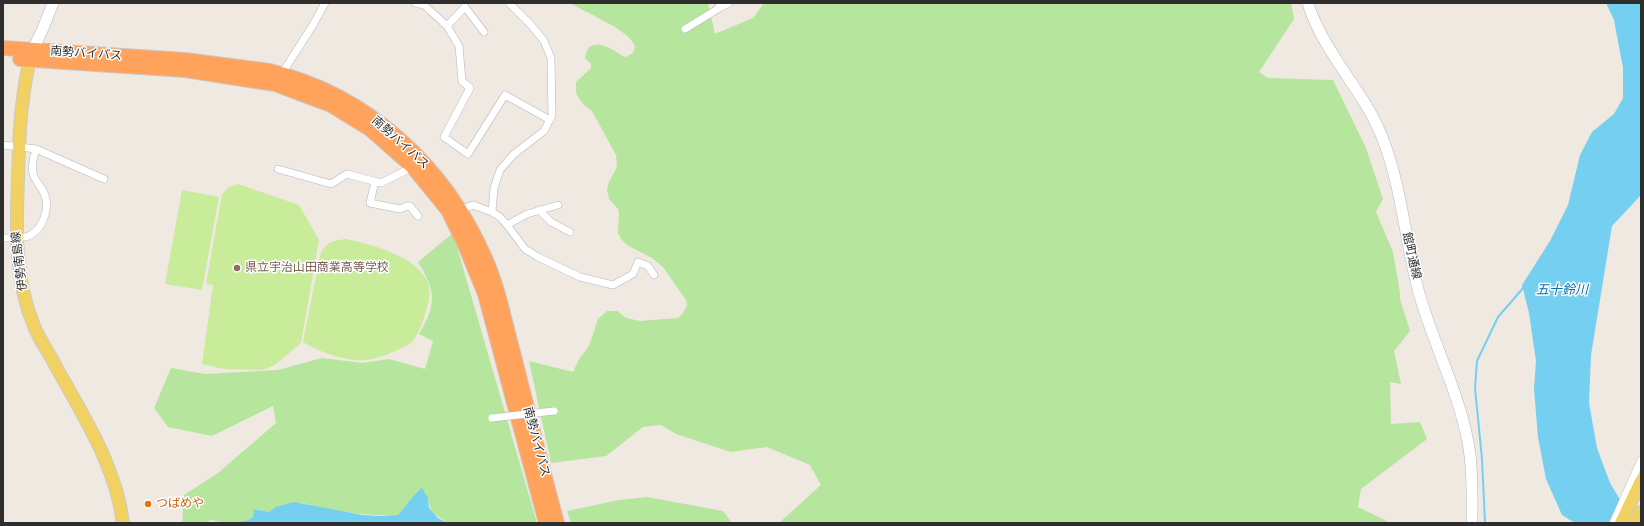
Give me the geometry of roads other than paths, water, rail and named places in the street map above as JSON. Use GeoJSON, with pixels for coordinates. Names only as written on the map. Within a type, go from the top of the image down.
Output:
{"type":"FeatureCollection","features":[{"type":"Feature","properties":{"kind":"highway","name":"南勢バイパス"},"geometry":{"type":"LineString","coordinates":[[3,48],[31,55],[278,79],[339,97],[381,123],[425,164],[460,210],[486,260],[499,299],[557,523]]}},
{"type":"Feature","properties":{"kind":"highway","name":"南勢バイパス"},"geometry":{"type":"LineString","coordinates":[[3,58],[31,55]]}},
{"type":"Feature","properties":{"kind":"highway","name":"南勢バイパス"},"geometry":{"type":"LineString","coordinates":[[278,79],[331,105],[370,129],[413,167],[448,210],[465,245],[485,294],[546,523]]}},
{"type":"Feature","properties":{"kind":"main road"},"geometry":{"type":"LineString","coordinates":[[31,55],[53,3]]}},
{"type":"Feature","properties":{"kind":"main road","name":"館町通線"},"geometry":{"type":"LineString","coordinates":[[1308,3],[1315,22],[1330,51],[1366,104],[1382,136],[1390,158],[1407,244],[1419,293],[1434,339],[1458,403],[1465,429],[1471,466],[1472,523]]}},
{"type":"Feature","properties":{"kind":"main road","name":"伊勢南島線"},"geometry":{"type":"LineString","coordinates":[[31,55],[22,104],[18,146],[16,238],[21,287],[34,326],[103,453],[115,486],[123,523]]}},
{"type":"Feature","properties":{"kind":"main road"},"geometry":{"type":"LineString","coordinates":[[1621,523],[1641,481]]}},
{"type":"Feature","properties":{"kind":"main road"},"geometry":{"type":"LineString","coordinates":[[1635,523],[1641,512]]}},
{"type":"Feature","properties":{"kind":"street"},"geometry":{"type":"LineString","coordinates":[[278,79],[313,25],[325,3]]}},
{"type":"Feature","properties":{"kind":"street"},"geometry":{"type":"LineString","coordinates":[[415,3],[424,5],[447,26],[460,46],[462,82],[470,88],[444,137],[468,154],[505,95],[550,120]]}},
{"type":"Feature","properties":{"kind":"street"},"geometry":{"type":"LineString","coordinates":[[492,212],[494,188],[500,170],[514,154],[544,131],[552,115],[551,58],[544,41],[536,30],[509,3]]}},
{"type":"Feature","properties":{"kind":"street"},"geometry":{"type":"LineString","coordinates":[[685,30],[720,5],[729,3]]}},
{"type":"Feature","properties":{"kind":"street"},"geometry":{"type":"LineString","coordinates":[[447,26],[466,5],[484,32]]}},
{"type":"Feature","properties":{"kind":"street"},"geometry":{"type":"LineString","coordinates":[[3,145],[36,149],[104,179]]}},
{"type":"Feature","properties":{"kind":"street"},"geometry":{"type":"LineString","coordinates":[[24,237],[35,233],[42,223],[46,208],[43,191],[33,175],[32,163],[36,149]]}},
{"type":"Feature","properties":{"kind":"street"},"geometry":{"type":"LineString","coordinates":[[278,169],[331,184],[346,174],[381,183],[413,167]]}},
{"type":"Feature","properties":{"kind":"street"},"geometry":{"type":"LineString","coordinates":[[375,182],[370,203],[400,209],[410,206],[418,216]]}},
{"type":"Feature","properties":{"kind":"street"},"geometry":{"type":"LineString","coordinates":[[460,210],[472,205],[492,212],[507,224],[520,243],[531,253],[580,277],[613,286],[633,274],[638,262],[648,266],[654,275]]}},
{"type":"Feature","properties":{"kind":"street"},"geometry":{"type":"LineString","coordinates":[[507,224],[522,216],[558,205]]}},
{"type":"Feature","properties":{"kind":"street"},"geometry":{"type":"LineString","coordinates":[[539,210],[551,222],[570,232]]}},
{"type":"Feature","properties":{"kind":"street"},"geometry":{"type":"LineString","coordinates":[[492,418],[554,411]]}},
{"type":"Feature","properties":{"kind":"street"},"geometry":{"type":"LineString","coordinates":[[1613,523],[1641,460]]}},
{"type":"Feature","properties":{"kind":"water","name":"五十鈴川"},"geometry":{"type":"Polygon","coordinates":[[[1606,3],[1641,3],[1641,195],[1612,226],[1591,355],[1589,403],[1597,448],[1610,483],[1634,523],[1575,523],[1562,515],[1546,479],[1538,437],[1534,389],[1536,361],[1529,313],[1522,285],[1550,241],[1568,205],[1580,155],[1592,132],[1614,114],[1623,98],[1623,68],[1614,20],[1606,3]]]}},
{"type":"Feature","properties":{"kind":"water"},"geometry":{"type":"Polygon","coordinates":[[[422,488],[428,498],[429,508],[438,518],[448,523],[234,523],[248,520],[253,517],[254,509],[269,512],[276,507],[294,502],[363,515],[398,515],[422,488]]]}},
{"type":"Feature","properties":{"kind":"waterway"},"geometry":{"type":"LineString","coordinates":[[1485,523],[1482,459],[1475,388],[1477,361],[1498,317],[1524,287]]}},
{"type":"Feature","properties":{"kind":"place","name":"県立宇治山田商業高等学校"},"geometry":{"type":"Point","coordinates":[237,268]}},
{"type":"Feature","properties":{"kind":"place","name":"つばめや"},"geometry":{"type":"Point","coordinates":[148,504]}}]}
